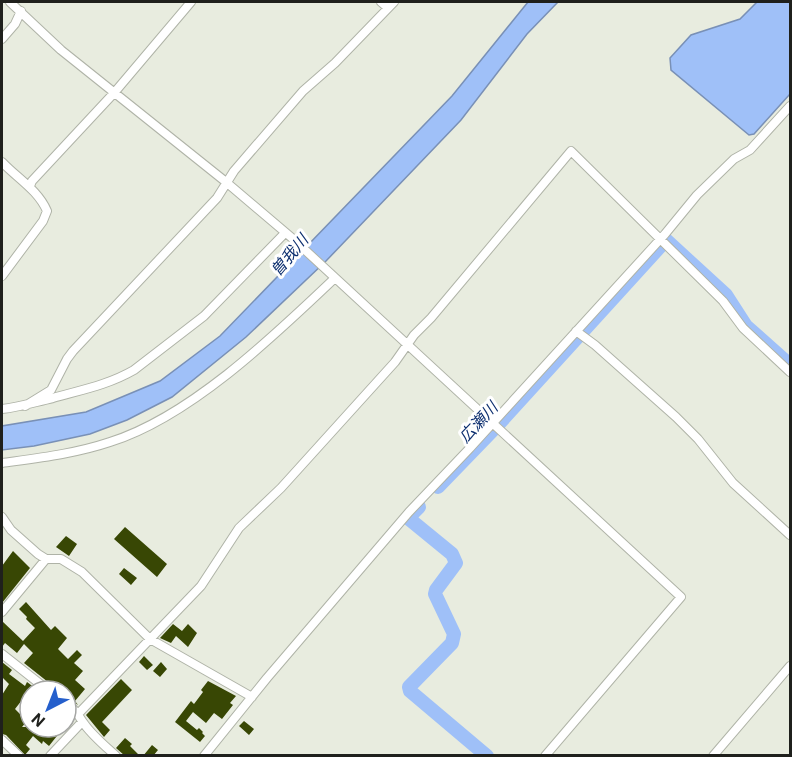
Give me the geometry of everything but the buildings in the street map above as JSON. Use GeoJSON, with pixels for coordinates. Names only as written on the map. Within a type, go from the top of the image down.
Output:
{"type":"FeatureCollection","features":[{"type":"Feature","properties":{"kind":"street"},"geometry":{"type":"LineString","coordinates":[[10,2],[61,50],[226,182],[288,236],[681,597],[545,756]]}},
{"type":"Feature","properties":{"kind":"street"},"geometry":{"type":"LineString","coordinates":[[30,186],[32,181],[114,93],[191,2]]}},
{"type":"Feature","properties":{"kind":"street"},"geometry":{"type":"LineString","coordinates":[[25,406],[51,390],[73,351],[217,198],[226,182],[303,91],[335,63],[391,5],[381,2]]}},
{"type":"Feature","properties":{"kind":"street"},"geometry":{"type":"LineString","coordinates":[[2,39],[15,24],[21,11]]}},
{"type":"Feature","properties":{"kind":"street"},"geometry":{"type":"LineString","coordinates":[[204,756],[409,512],[576,332],[697,195],[734,159],[750,150],[790,106]]}},
{"type":"Feature","properties":{"kind":"street"},"geometry":{"type":"LineString","coordinates":[[50,756],[150,639],[201,586],[239,528],[280,488],[409,345],[414,335],[431,318],[571,152],[723,301],[743,328],[790,372]]}},
{"type":"Feature","properties":{"kind":"street"},"geometry":{"type":"LineString","coordinates":[[2,162],[30,186],[47,211],[43,221],[2,276]]}},
{"type":"Feature","properties":{"kind":"street"},"geometry":{"type":"LineString","coordinates":[[2,409],[25,406],[95,387],[134,370],[204,316],[288,236]]}},
{"type":"Feature","properties":{"kind":"street"},"geometry":{"type":"LineString","coordinates":[[2,463],[78,452],[130,435],[166,417],[246,358],[334,278]]}},
{"type":"Feature","properties":{"kind":"street"},"geometry":{"type":"LineString","coordinates":[[576,332],[595,345],[676,417],[698,439],[733,483],[790,535]]}},
{"type":"Feature","properties":{"kind":"street"},"geometry":{"type":"LineString","coordinates":[[2,517],[28,546],[46,559],[61,559],[82,572],[150,639],[252,697]]}},
{"type":"Feature","properties":{"kind":"street"},"geometry":{"type":"LineString","coordinates":[[2,612],[46,559]]}},
{"type":"Feature","properties":{"kind":"street"},"geometry":{"type":"LineString","coordinates":[[2,654],[34,679]]}},
{"type":"Feature","properties":{"kind":"street"},"geometry":{"type":"LineString","coordinates":[[713,756],[790,666]]}},
{"type":"Feature","properties":{"kind":"street"},"geometry":{"type":"LineString","coordinates":[[78,714],[116,756]]}},
{"type":"Feature","properties":{"kind":"street"},"geometry":{"type":"LineString","coordinates":[[2,740],[20,756]]}},
{"type":"Feature","properties":{"kind":"water"},"geometry":{"type":"Polygon","coordinates":[[[528,2],[558,2],[527,34],[461,120],[326,261],[246,337],[172,397],[127,420],[90,434],[2,450],[2,426],[86,412],[160,381],[220,336],[452,96],[528,2]]]}},
{"type":"Feature","properties":{"kind":"water"},"geometry":{"type":"Polygon","coordinates":[[[757,2],[790,2],[790,94],[754,134],[749,135],[671,70],[670,58],[691,35],[740,19],[757,2]]]}},
{"type":"Feature","properties":{"kind":"waterway","name":"広瀬川"},"geometry":{"type":"LineString","coordinates":[[438,487],[495,428],[666,240],[726,295],[746,326],[790,365]]}},
{"type":"Feature","properties":{"kind":"waterway","name":"広瀬川"},"geometry":{"type":"LineString","coordinates":[[419,507],[408,518],[452,554],[456,563],[435,594],[454,634],[452,643],[409,687],[410,691],[487,756]]}},
{"type":"Feature","properties":{"kind":"water label","name":"曽我川"},"geometry":{"type":"Point","coordinates":[289,255]}}]}
